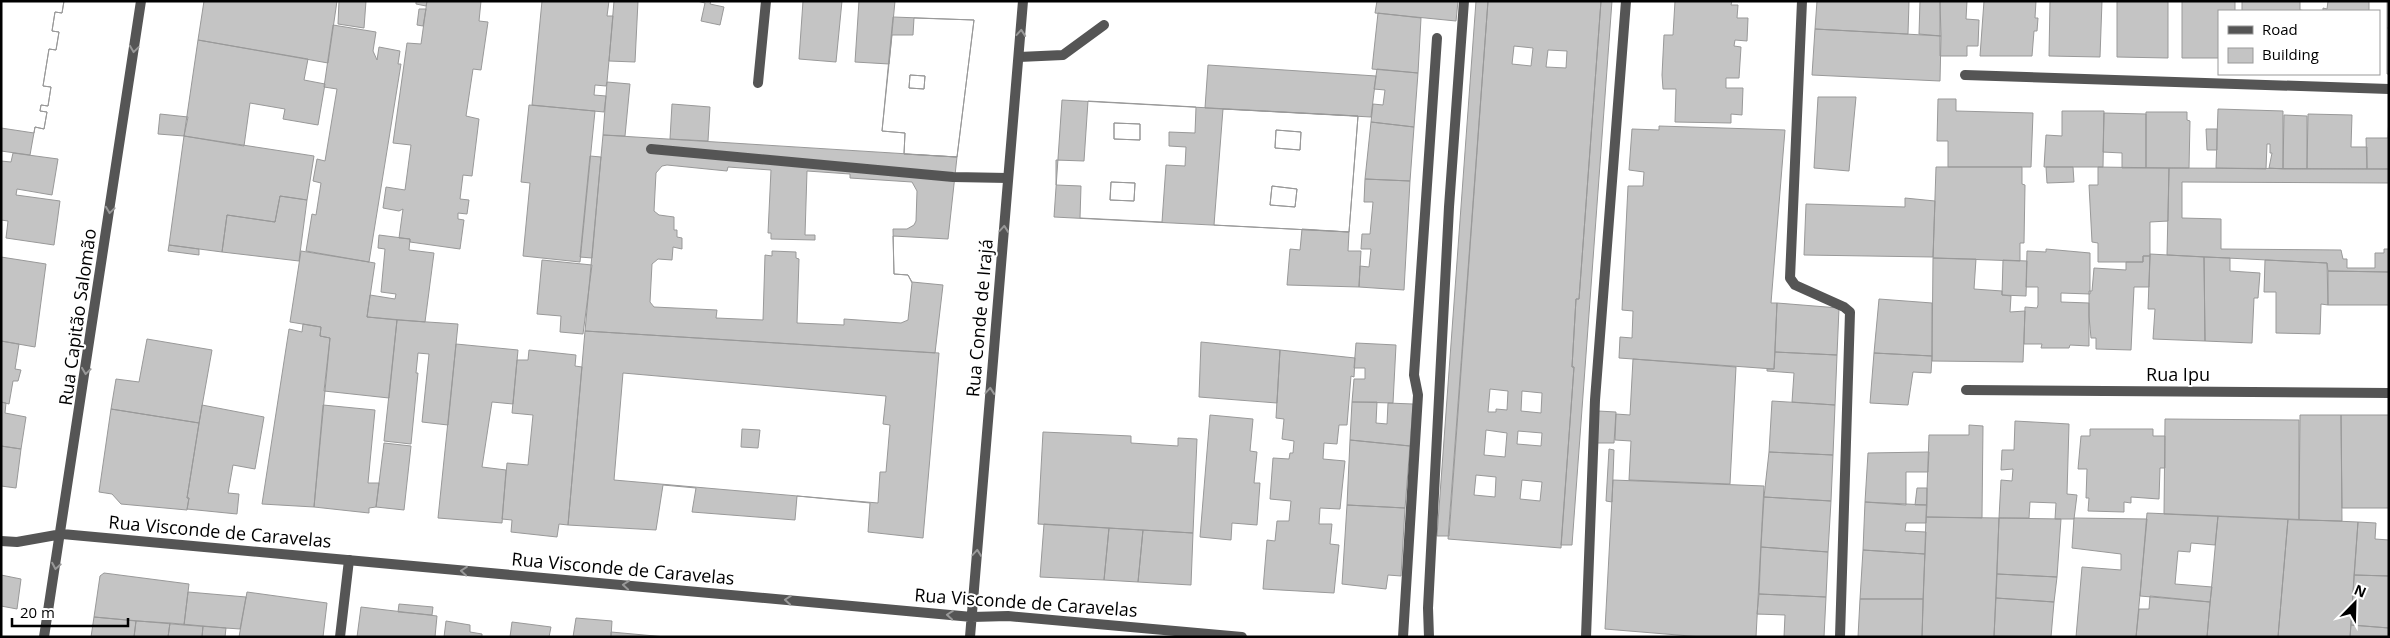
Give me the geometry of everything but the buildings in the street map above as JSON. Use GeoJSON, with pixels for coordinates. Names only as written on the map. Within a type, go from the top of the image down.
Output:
{"type":"FeatureCollection","features":[{"type":"Feature","properties":{"kind":"street","name":"Rua Capitão Salomão"},"geometry":{"type":"LineString","coordinates":[[44,637],[62,534],[141,1]]}},
{"type":"Feature","properties":{"kind":"street"},"geometry":{"type":"LineString","coordinates":[[758,83],[766,1]]}},
{"type":"Feature","properties":{"kind":"street","name":"Rua Conde de Irajá"},"geometry":{"type":"LineString","coordinates":[[970,637],[1023,1]]}},
{"type":"Feature","properties":{"kind":"street"},"geometry":{"type":"LineString","coordinates":[[1429,637],[1428,608],[1448,207],[1464,1]]}},
{"type":"Feature","properties":{"kind":"street"},"geometry":{"type":"LineString","coordinates":[[1586,637],[1595,400],[1626,1]]}},
{"type":"Feature","properties":{"kind":"street"},"geometry":{"type":"LineString","coordinates":[[1802,1],[1790,278],[1795,285],[1844,307],[1850,312],[1840,637]]}},
{"type":"Feature","properties":{"kind":"street"},"geometry":{"type":"LineString","coordinates":[[1018,57],[1063,55],[1104,25]]}},
{"type":"Feature","properties":{"kind":"street"},"geometry":{"type":"LineString","coordinates":[[1403,637],[1418,395],[1414,375],[1437,38]]}},
{"type":"Feature","properties":{"kind":"street"},"geometry":{"type":"LineString","coordinates":[[1964,75],[2389,89]]}},
{"type":"Feature","properties":{"kind":"street"},"geometry":{"type":"LineString","coordinates":[[651,149],[953,177],[1008,178]]}},
{"type":"Feature","properties":{"kind":"street","name":"Rua Ipu"},"geometry":{"type":"LineString","coordinates":[[1966,390],[2389,392]]}},
{"type":"Feature","properties":{"kind":"street","name":"Rua Visconde de Caravelas"},"geometry":{"type":"LineString","coordinates":[[1,540],[17,542],[62,534],[972,617],[1008,616],[1242,637]]}},
{"type":"Feature","properties":{"kind":"street"},"geometry":{"type":"LineString","coordinates":[[340,637],[349,560]]}}]}
